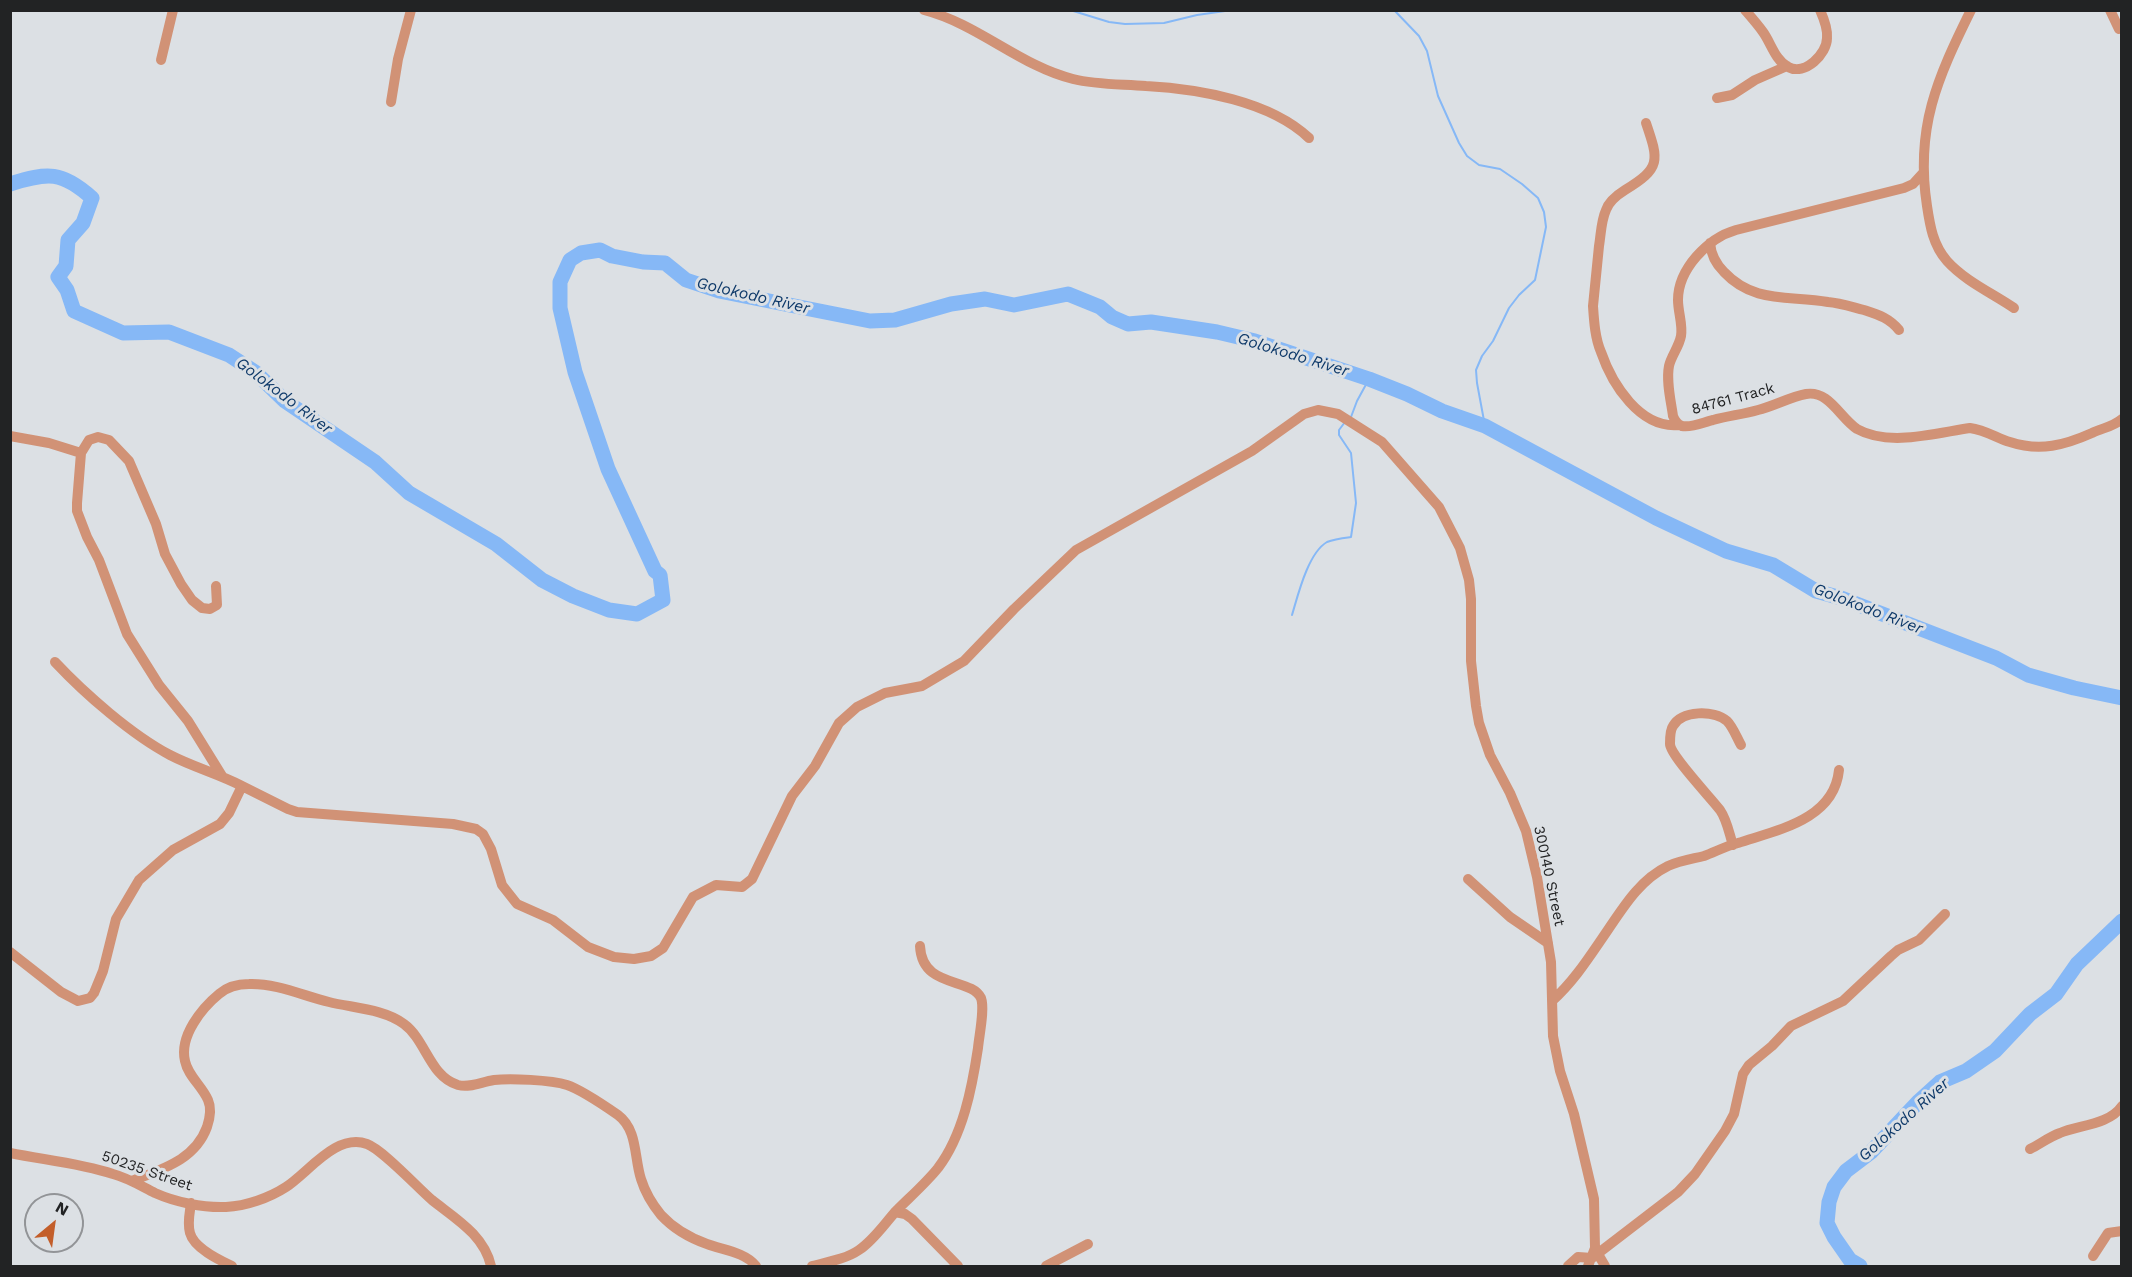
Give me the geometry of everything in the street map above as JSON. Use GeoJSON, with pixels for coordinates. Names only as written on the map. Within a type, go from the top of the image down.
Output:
{"type":"FeatureCollection","features":[{"type":"Feature","properties":{"kind":"street"},"geometry":{"type":"LineString","coordinates":[[161,60],[172,10]]}},
{"type":"Feature","properties":{"kind":"street"},"geometry":{"type":"LineString","coordinates":[[391,102],[398,58],[411,10]]}},
{"type":"Feature","properties":{"kind":"street"},"geometry":{"type":"LineString","coordinates":[[924,10],[948,18],[1031,63],[1073,79],[1205,92],[1275,114],[1297,127],[1309,138]]}},
{"type":"Feature","properties":{"kind":"street"},"geometry":{"type":"LineString","coordinates":[[1745,10],[1763,32],[1778,58],[1786,66],[1797,69],[1805,67],[1824,51],[1828,38],[1820,10]]}},
{"type":"Feature","properties":{"kind":"street"},"geometry":{"type":"LineString","coordinates":[[1971,10],[1939,79],[1930,106],[1924,138],[1923,172],[1930,226],[1940,251],[1958,271],[2014,308]]}},
{"type":"Feature","properties":{"kind":"street"},"geometry":{"type":"LineString","coordinates":[[2110,10],[2119,29]]}},
{"type":"Feature","properties":{"kind":"street"},"geometry":{"type":"LineString","coordinates":[[1717,98],[1732,95],[1755,80],[1786,66]]}},
{"type":"Feature","properties":{"kind":"street"},"geometry":{"type":"LineString","coordinates":[[1646,123],[1654,145],[1654,164],[1650,173],[1620,193],[1611,201],[1606,210],[1602,225],[1593,306],[1594,319],[1601,352],[1609,371],[1624,395],[1653,421],[1669,426],[1679,425]]}},
{"type":"Feature","properties":{"kind":"street","name":"84761 Track"},"geometry":{"type":"LineString","coordinates":[[1923,172],[1913,184],[1904,188],[1727,232],[1710,243],[1687,269],[1678,290],[1682,335],[1669,364],[1668,374],[1673,416],[1679,425],[1691,426],[1755,411],[1812,393],[1828,400],[1847,422],[1877,436],[1900,437],[1970,428],[1978,429],[2011,443],[2027,446],[2061,446],[2114,425],[2121,419]]}},
{"type":"Feature","properties":{"kind":"street"},"geometry":{"type":"LineString","coordinates":[[1710,243],[1713,257],[1721,269],[1745,289],[1775,298],[1828,302],[1852,307],[1885,317],[1899,330]]}},
{"type":"Feature","properties":{"kind":"street","name":"300140 Street"},"geometry":{"type":"LineString","coordinates":[[242,786],[297,812],[453,824],[476,829],[487,841],[502,885],[517,904],[553,920],[579,941],[600,952],[614,957],[644,958],[663,948],[693,897],[716,885],[742,887],[752,879],[792,796],[815,765],[830,736],[847,715],[857,707],[885,693],[922,686],[964,661],[1076,550],[1252,451],[1294,419],[1318,410],[1338,414],[1365,429],[1382,442],[1439,507],[1460,548],[1472,599],[1472,661],[1476,706],[1490,755],[1510,793],[1526,831],[1537,877],[1548,943],[1553,1035],[1560,1071],[1579,1133],[1594,1199],[1595,1248],[1593,1259]]}},
{"type":"Feature","properties":{"kind":"street"},"geometry":{"type":"LineString","coordinates":[[10,436],[49,443],[81,453]]}},
{"type":"Feature","properties":{"kind":"street"},"geometry":{"type":"LineString","coordinates":[[216,586],[218,597],[216,604],[210,609],[202,608],[192,600],[165,554],[156,524],[129,461],[109,440],[98,437],[89,440],[81,453],[77,511],[99,560],[127,634],[159,685],[188,721],[222,776]]}},
{"type":"Feature","properties":{"kind":"street"},"geometry":{"type":"LineString","coordinates":[[10,952],[60,992],[78,1001],[90,998],[101,977],[116,919],[139,880],[173,850],[220,824],[230,813],[242,786],[169,754],[145,739],[77,685],[56,662]]}},
{"type":"Feature","properties":{"kind":"street"},"geometry":{"type":"LineString","coordinates":[[1733,844],[1721,812],[1670,747],[1672,726],[1680,718],[1705,712],[1719,716],[1728,722],[1742,745]]}},
{"type":"Feature","properties":{"kind":"street"},"geometry":{"type":"LineString","coordinates":[[1552,1001],[1581,970],[1637,890],[1652,876],[1669,865],[1776,832],[1804,819],[1826,801],[1834,790],[1839,770]]}},
{"type":"Feature","properties":{"kind":"street"},"geometry":{"type":"LineString","coordinates":[[1468,879],[1510,917],[1548,943]]}},
{"type":"Feature","properties":{"kind":"street"},"geometry":{"type":"LineString","coordinates":[[1593,1259],[1677,1192],[1695,1174],[1734,1114],[1743,1074],[1749,1065],[1791,1026],[1843,1001],[1898,950],[1919,940],[1945,914]]}},
{"type":"Feature","properties":{"kind":"street"},"geometry":{"type":"LineString","coordinates":[[812,1266],[840,1259],[859,1250],[938,1168],[960,1123],[974,1077],[982,1000],[976,992],[950,982],[927,968],[922,960],[920,946]]}},
{"type":"Feature","properties":{"kind":"street"},"geometry":{"type":"LineString","coordinates":[[132,1181],[190,1154],[206,1130],[210,1117],[208,1100],[189,1072],[184,1060],[189,1033],[199,1016],[221,991],[235,986],[263,985],[370,1011],[401,1022],[416,1036],[434,1066],[442,1075],[457,1085],[474,1085],[507,1079],[565,1084],[575,1089],[619,1116],[626,1124],[633,1139],[640,1178],[646,1192],[654,1206],[671,1225],[704,1243],[746,1257],[756,1266]]}},
{"type":"Feature","properties":{"kind":"street"},"geometry":{"type":"LineString","coordinates":[[2030,1149],[2062,1132],[2086,1126],[2114,1114],[2121,1106]]}},
{"type":"Feature","properties":{"kind":"street","name":"50235 Street"},"geometry":{"type":"LineString","coordinates":[[10,1153],[79,1165],[132,1181],[155,1193],[191,1203],[226,1207],[252,1202],[284,1188],[341,1145],[356,1141],[377,1149],[473,1233],[482,1244],[491,1266]]}},
{"type":"Feature","properties":{"kind":"street"},"geometry":{"type":"LineString","coordinates":[[191,1203],[188,1221],[190,1236],[196,1243],[232,1266]]}},
{"type":"Feature","properties":{"kind":"street"},"geometry":{"type":"LineString","coordinates":[[895,1212],[905,1214],[912,1219],[958,1266]]}},
{"type":"Feature","properties":{"kind":"street"},"geometry":{"type":"LineString","coordinates":[[2093,1256],[2108,1233],[2121,1231]]}},
{"type":"Feature","properties":{"kind":"street"},"geometry":{"type":"LineString","coordinates":[[1046,1266],[1088,1244]]}},
{"type":"Feature","properties":{"kind":"street"},"geometry":{"type":"LineString","coordinates":[[1568,1266],[1578,1257],[1593,1259],[1605,1266]]}},
{"type":"Feature","properties":{"kind":"waterway"},"geometry":{"type":"LineString","coordinates":[[1070,10],[1109,22],[1125,24],[1164,23],[1232,10]]}},
{"type":"Feature","properties":{"kind":"waterway"},"geometry":{"type":"LineString","coordinates":[[1394,10],[1419,36],[1427,51],[1438,96],[1467,156],[1479,165],[1500,169],[1522,184],[1538,198],[1544,212],[1546,227],[1535,280],[1509,308],[1476,370],[1485,426]]}},
{"type":"Feature","properties":{"kind":"waterway","name":"Golokodo River"},"geometry":{"type":"LineString","coordinates":[[10,184],[35,177],[54,176],[72,183],[92,198],[83,223],[68,240],[66,266],[58,277],[67,290],[74,311],[123,333],[169,332],[229,355],[255,372],[285,401],[375,462],[409,493],[496,544],[542,580],[573,596],[609,610],[637,614],[663,600],[660,575],[655,571],[608,469],[575,372],[560,308],[560,282],[570,260],[581,253],[600,250],[612,256],[643,262],[665,263],[686,280],[719,291],[870,321],[895,320],[951,304],[985,299],[1014,305],[1068,294],[1100,307],[1112,317],[1128,324],[1151,322],[1217,332],[1255,341],[1369,379],[1442,411],[1485,426],[1656,518],[1726,551],[1773,565],[1816,591],[1841,598],[1996,658],[2028,675],[2122,698]]}},
{"type":"Feature","properties":{"kind":"waterway"},"geometry":{"type":"LineString","coordinates":[[1351,417],[1369,379]]}},
{"type":"Feature","properties":{"kind":"waterway"},"geometry":{"type":"LineString","coordinates":[[1292,615],[1309,565],[1320,547],[1336,539],[1351,537],[1356,503],[1351,453],[1339,435],[1339,430],[1345,422]]}},
{"type":"Feature","properties":{"kind":"waterway","name":"Golokodo River"},"geometry":{"type":"LineString","coordinates":[[1860,1266],[1850,1260],[1827,1223],[1829,1202],[1834,1187],[1846,1171],[1871,1152],[1940,1082],[1966,1071],[1995,1051],[2030,1014],[2056,994],[2077,964],[2122,921]]}}]}
